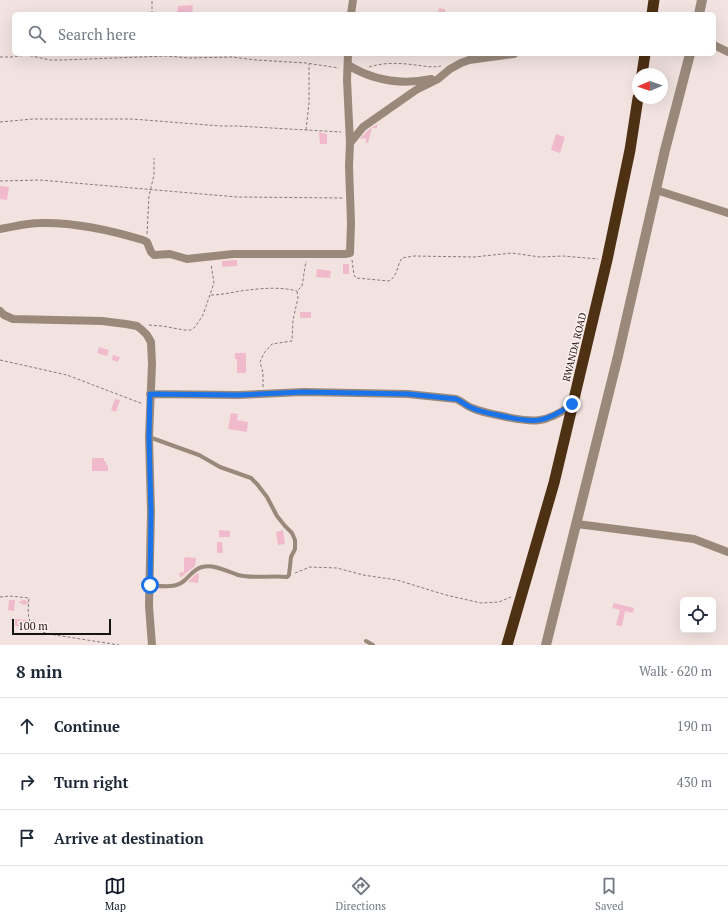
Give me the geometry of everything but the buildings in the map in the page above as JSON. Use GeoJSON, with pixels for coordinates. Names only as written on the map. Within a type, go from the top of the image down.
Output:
{"type":"FeatureCollection","features":[{"type":"Feature","properties":{"kind":"highway"},"geometry":{"type":"LineString","coordinates":[[652,12],[654,0]]}},
{"type":"Feature","properties":{"kind":"highway"},"geometry":{"type":"LineString","coordinates":[[643,68],[645,56]]}},
{"type":"Feature","properties":{"kind":"highway","name":"RWANDA ROAD"},"geometry":{"type":"LineString","coordinates":[[507,645],[554,484],[572,404],[608,260],[630,150],[637,104]]}},
{"type":"Feature","properties":{"kind":"street"},"geometry":{"type":"LineString","coordinates":[[351,12],[352,0]]}},
{"type":"Feature","properties":{"kind":"street"},"geometry":{"type":"LineString","coordinates":[[699,12],[702,0]]}},
{"type":"Feature","properties":{"kind":"street"},"geometry":{"type":"LineString","coordinates":[[716,46],[728,52]]}},
{"type":"Feature","properties":{"kind":"street"},"geometry":{"type":"LineString","coordinates":[[0,229],[24,224],[61,224],[119,234],[146,242],[154,255],[170,254],[187,259],[233,254],[350,253],[350,132],[348,56]]}},
{"type":"Feature","properties":{"kind":"street"},"geometry":{"type":"LineString","coordinates":[[350,143],[363,127],[416,90],[440,77],[450,69],[469,60],[499,56]]}},
{"type":"Feature","properties":{"kind":"street"},"geometry":{"type":"LineString","coordinates":[[546,645],[618,356],[656,190],[690,56]]}},
{"type":"Feature","properties":{"kind":"street"},"geometry":{"type":"LineString","coordinates":[[348,67],[371,77],[391,82],[415,82],[440,77]]}},
{"type":"Feature","properties":{"kind":"street"},"geometry":{"type":"LineString","coordinates":[[656,190],[728,213]]}},
{"type":"Feature","properties":{"kind":"street"},"geometry":{"type":"LineString","coordinates":[[0,311],[12,319],[102,321],[136,326],[147,335],[151,342],[152,364],[149,405],[151,512],[149,606],[152,645]]}},
{"type":"Feature","properties":{"kind":"street"},"geometry":{"type":"LineString","coordinates":[[150,394],[263,394],[303,392],[378,393],[432,397],[456,399],[471,408],[527,422],[543,420],[559,414],[572,404]]}},
{"type":"Feature","properties":{"kind":"street"},"geometry":{"type":"LineString","coordinates":[[576,524],[694,539],[728,552]]}},
{"type":"Feature","properties":{"kind":"lane"},"geometry":{"type":"LineString","coordinates":[[149,437],[199,455],[220,467],[251,478],[267,497],[277,516],[284,526],[292,533],[295,540],[295,549],[291,557],[289,575],[287,577],[239,575],[209,566],[196,570],[186,580],[179,584],[165,586],[150,585]]}},
{"type":"Feature","properties":{"kind":"lane"},"geometry":{"type":"LineString","coordinates":[[366,641],[373,645]]}},
{"type":"Feature","properties":{"kind":"path"},"geometry":{"type":"LineString","coordinates":[[152,0],[152,12]]}},
{"type":"Feature","properties":{"kind":"path"},"geometry":{"type":"LineString","coordinates":[[0,56],[19,56]]}},
{"type":"Feature","properties":{"kind":"path"},"geometry":{"type":"LineString","coordinates":[[32,56],[50,60],[150,57],[232,57],[348,67]]}},
{"type":"Feature","properties":{"kind":"path"},"geometry":{"type":"LineString","coordinates":[[306,130],[309,103],[309,63]]}},
{"type":"Feature","properties":{"kind":"path"},"geometry":{"type":"LineString","coordinates":[[366,68],[388,63],[430,66],[444,65]]}},
{"type":"Feature","properties":{"kind":"path"},"geometry":{"type":"LineString","coordinates":[[0,122],[33,119],[132,118],[221,126],[350,132]]}},
{"type":"Feature","properties":{"kind":"path"},"geometry":{"type":"LineString","coordinates":[[146,242],[150,190],[154,175],[154,158]]}},
{"type":"Feature","properties":{"kind":"path"},"geometry":{"type":"LineString","coordinates":[[0,181],[40,180],[237,197],[350,198]]}},
{"type":"Feature","properties":{"kind":"path"},"geometry":{"type":"LineString","coordinates":[[350,253],[355,277],[383,281],[389,281],[395,276],[399,262],[402,258],[414,256],[474,256],[512,253],[540,257],[563,256],[608,260]]}},
{"type":"Feature","properties":{"kind":"path"},"geometry":{"type":"LineString","coordinates":[[263,394],[263,373],[260,362],[264,353],[272,344],[292,341],[293,320],[298,291],[302,286],[306,254]]}},
{"type":"Feature","properties":{"kind":"path"},"geometry":{"type":"LineString","coordinates":[[136,326],[162,326],[177,330],[191,330],[195,327],[202,314],[214,283],[209,257]]}},
{"type":"Feature","properties":{"kind":"path"},"geometry":{"type":"LineString","coordinates":[[210,295],[221,295],[248,290],[264,289],[298,291]]}},
{"type":"Feature","properties":{"kind":"path"},"geometry":{"type":"LineString","coordinates":[[0,360],[67,375],[130,400],[149,405]]}},
{"type":"Feature","properties":{"kind":"path"},"geometry":{"type":"LineString","coordinates":[[289,575],[310,567],[337,568],[363,575],[397,580],[446,595],[481,603],[499,602],[523,593]]}},
{"type":"Feature","properties":{"kind":"path"},"geometry":{"type":"LineString","coordinates":[[0,597],[10,596],[29,598],[27,614],[33,627],[39,632],[119,645]]}},
{"type":"Feature","properties":{"kind":"route"},"geometry":{"type":"LineString","coordinates":[[150,585],[150,394],[238,395],[303,392],[408,394],[456,399],[471,408],[527,422],[543,420],[559,414],[572,404]]}}]}
